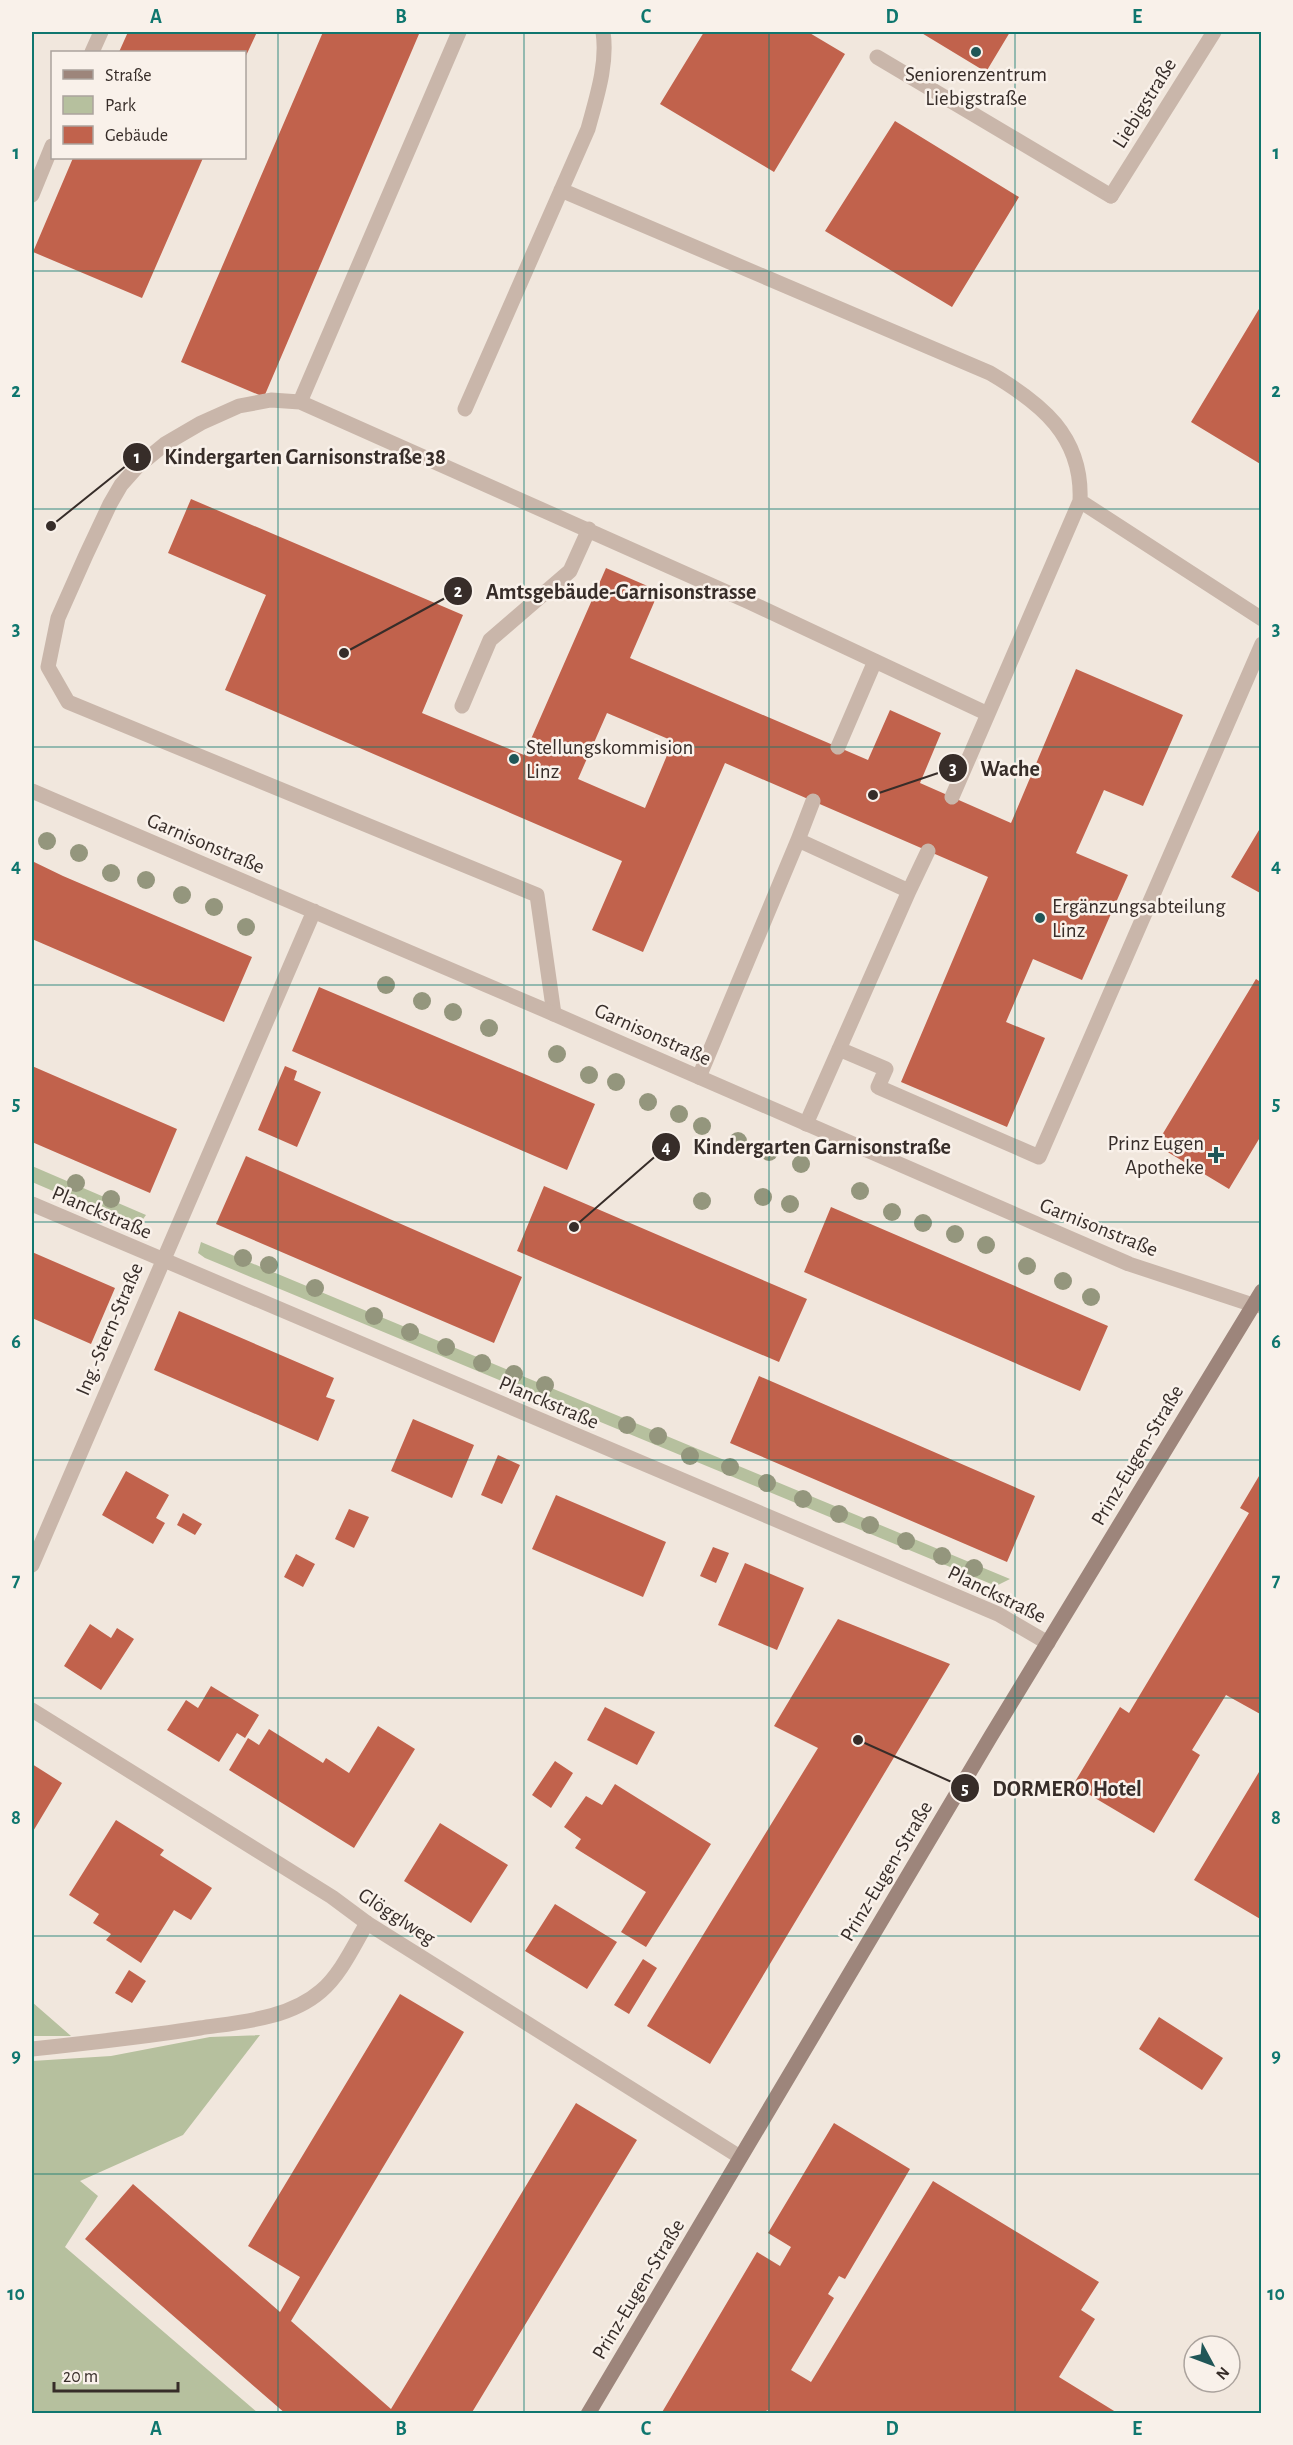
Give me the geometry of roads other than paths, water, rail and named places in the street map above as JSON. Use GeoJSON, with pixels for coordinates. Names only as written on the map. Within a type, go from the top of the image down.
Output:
{"type":"FeatureCollection","features":[{"type":"Feature","properties":{"kind":"main road","name":"Prinz-Eugen-Straße"},"geometry":{"type":"LineString","coordinates":[[588,2414],[1048,1643],[1257,1306],[1262,1291]]}},
{"type":"Feature","properties":{"kind":"street"},"geometry":{"type":"LineString","coordinates":[[92,51],[101,32]]}},
{"type":"Feature","properties":{"kind":"street"},"geometry":{"type":"LineString","coordinates":[[300,402],[459,32]]}},
{"type":"Feature","properties":{"kind":"street"},"geometry":{"type":"LineString","coordinates":[[465,409],[588,129],[603,60],[603,32]]}},
{"type":"Feature","properties":{"kind":"street","name":"Liebigstraße"},"geometry":{"type":"LineString","coordinates":[[877,57],[1111,196],[1214,32]]}},
{"type":"Feature","properties":{"kind":"street"},"geometry":{"type":"LineString","coordinates":[[32,195],[51,148]]}},
{"type":"Feature","properties":{"kind":"street"},"geometry":{"type":"LineString","coordinates":[[561,190],[990,373],[1021,391],[1045,412],[1063,433],[1075,457],[1081,478],[1080,501],[952,797]]}},
{"type":"Feature","properties":{"kind":"street"},"geometry":{"type":"LineString","coordinates":[[554,1014],[537,895],[68,702],[48,667],[58,618],[110,504],[121,485],[137,467],[165,444],[201,423],[239,406],[271,400],[300,402],[588,529],[988,714]]}},
{"type":"Feature","properties":{"kind":"street"},"geometry":{"type":"LineString","coordinates":[[1080,501],[1262,620]]}},
{"type":"Feature","properties":{"kind":"street"},"geometry":{"type":"LineString","coordinates":[[462,706],[490,640],[570,571],[588,529]]}},
{"type":"Feature","properties":{"kind":"street"},"geometry":{"type":"LineString","coordinates":[[839,1049],[886,1069],[878,1087],[1039,1157],[1262,644]]}},
{"type":"Feature","properties":{"kind":"street"},"geometry":{"type":"LineString","coordinates":[[838,747],[875,662]]}},
{"type":"Feature","properties":{"kind":"street","name":"Garnisonstraße"},"geometry":{"type":"LineString","coordinates":[[32,791],[554,1014],[1129,1264],[1257,1306]]}},
{"type":"Feature","properties":{"kind":"street"},"geometry":{"type":"LineString","coordinates":[[699,1077],[813,801]]}},
{"type":"Feature","properties":{"kind":"street"},"geometry":{"type":"LineString","coordinates":[[798,840],[909,891]]}},
{"type":"Feature","properties":{"kind":"street"},"geometry":{"type":"LineString","coordinates":[[806,1124],[928,851]]}},
{"type":"Feature","properties":{"kind":"street","name":"Ing.-Stern-Straße"},"geometry":{"type":"LineString","coordinates":[[32,1566],[161,1261],[314,911]]}},
{"type":"Feature","properties":{"kind":"street","name":"Planckstraße"},"geometry":{"type":"LineString","coordinates":[[32,1204],[161,1261],[998,1614],[1048,1643]]}},
{"type":"Feature","properties":{"kind":"street","name":"Glögglweg"},"geometry":{"type":"LineString","coordinates":[[32,1710],[332,1897],[367,1923],[740,2157]]}},
{"type":"Feature","properties":{"kind":"street"},"geometry":{"type":"LineString","coordinates":[[32,2049],[128,2039],[257,2019],[284,2011],[307,2001],[333,1979],[367,1923]]}},
{"type":"Feature","properties":{"kind":"place","name":"Seniorenzentrum Liebigstraße"},"geometry":{"type":"Point","coordinates":[976,52]}},
{"type":"Feature","properties":{"kind":"place","name":"Kindergarten Garnisonstraße 38"},"geometry":{"type":"Point","coordinates":[51,526]}},
{"type":"Feature","properties":{"kind":"place","name":"Amtsgebäude-Garnisonstrasse"},"geometry":{"type":"Point","coordinates":[344,653]}},
{"type":"Feature","properties":{"kind":"place","name":"Stellungskommision Linz"},"geometry":{"type":"Point","coordinates":[514,759]}},
{"type":"Feature","properties":{"kind":"place","name":"Wache"},"geometry":{"type":"Point","coordinates":[873,795]}},
{"type":"Feature","properties":{"kind":"place","name":"Ergänzungsabteilung Linz"},"geometry":{"type":"Point","coordinates":[1040,918]}},
{"type":"Feature","properties":{"kind":"place","name":"Prinz Eugen Apotheke"},"geometry":{"type":"Point","coordinates":[1216,1155]}},
{"type":"Feature","properties":{"kind":"place","name":"Kindergarten Garnisonstraße"},"geometry":{"type":"Point","coordinates":[574,1227]}},
{"type":"Feature","properties":{"kind":"place","name":"DORMERO Hotel"},"geometry":{"type":"Point","coordinates":[858,1740]}}]}
